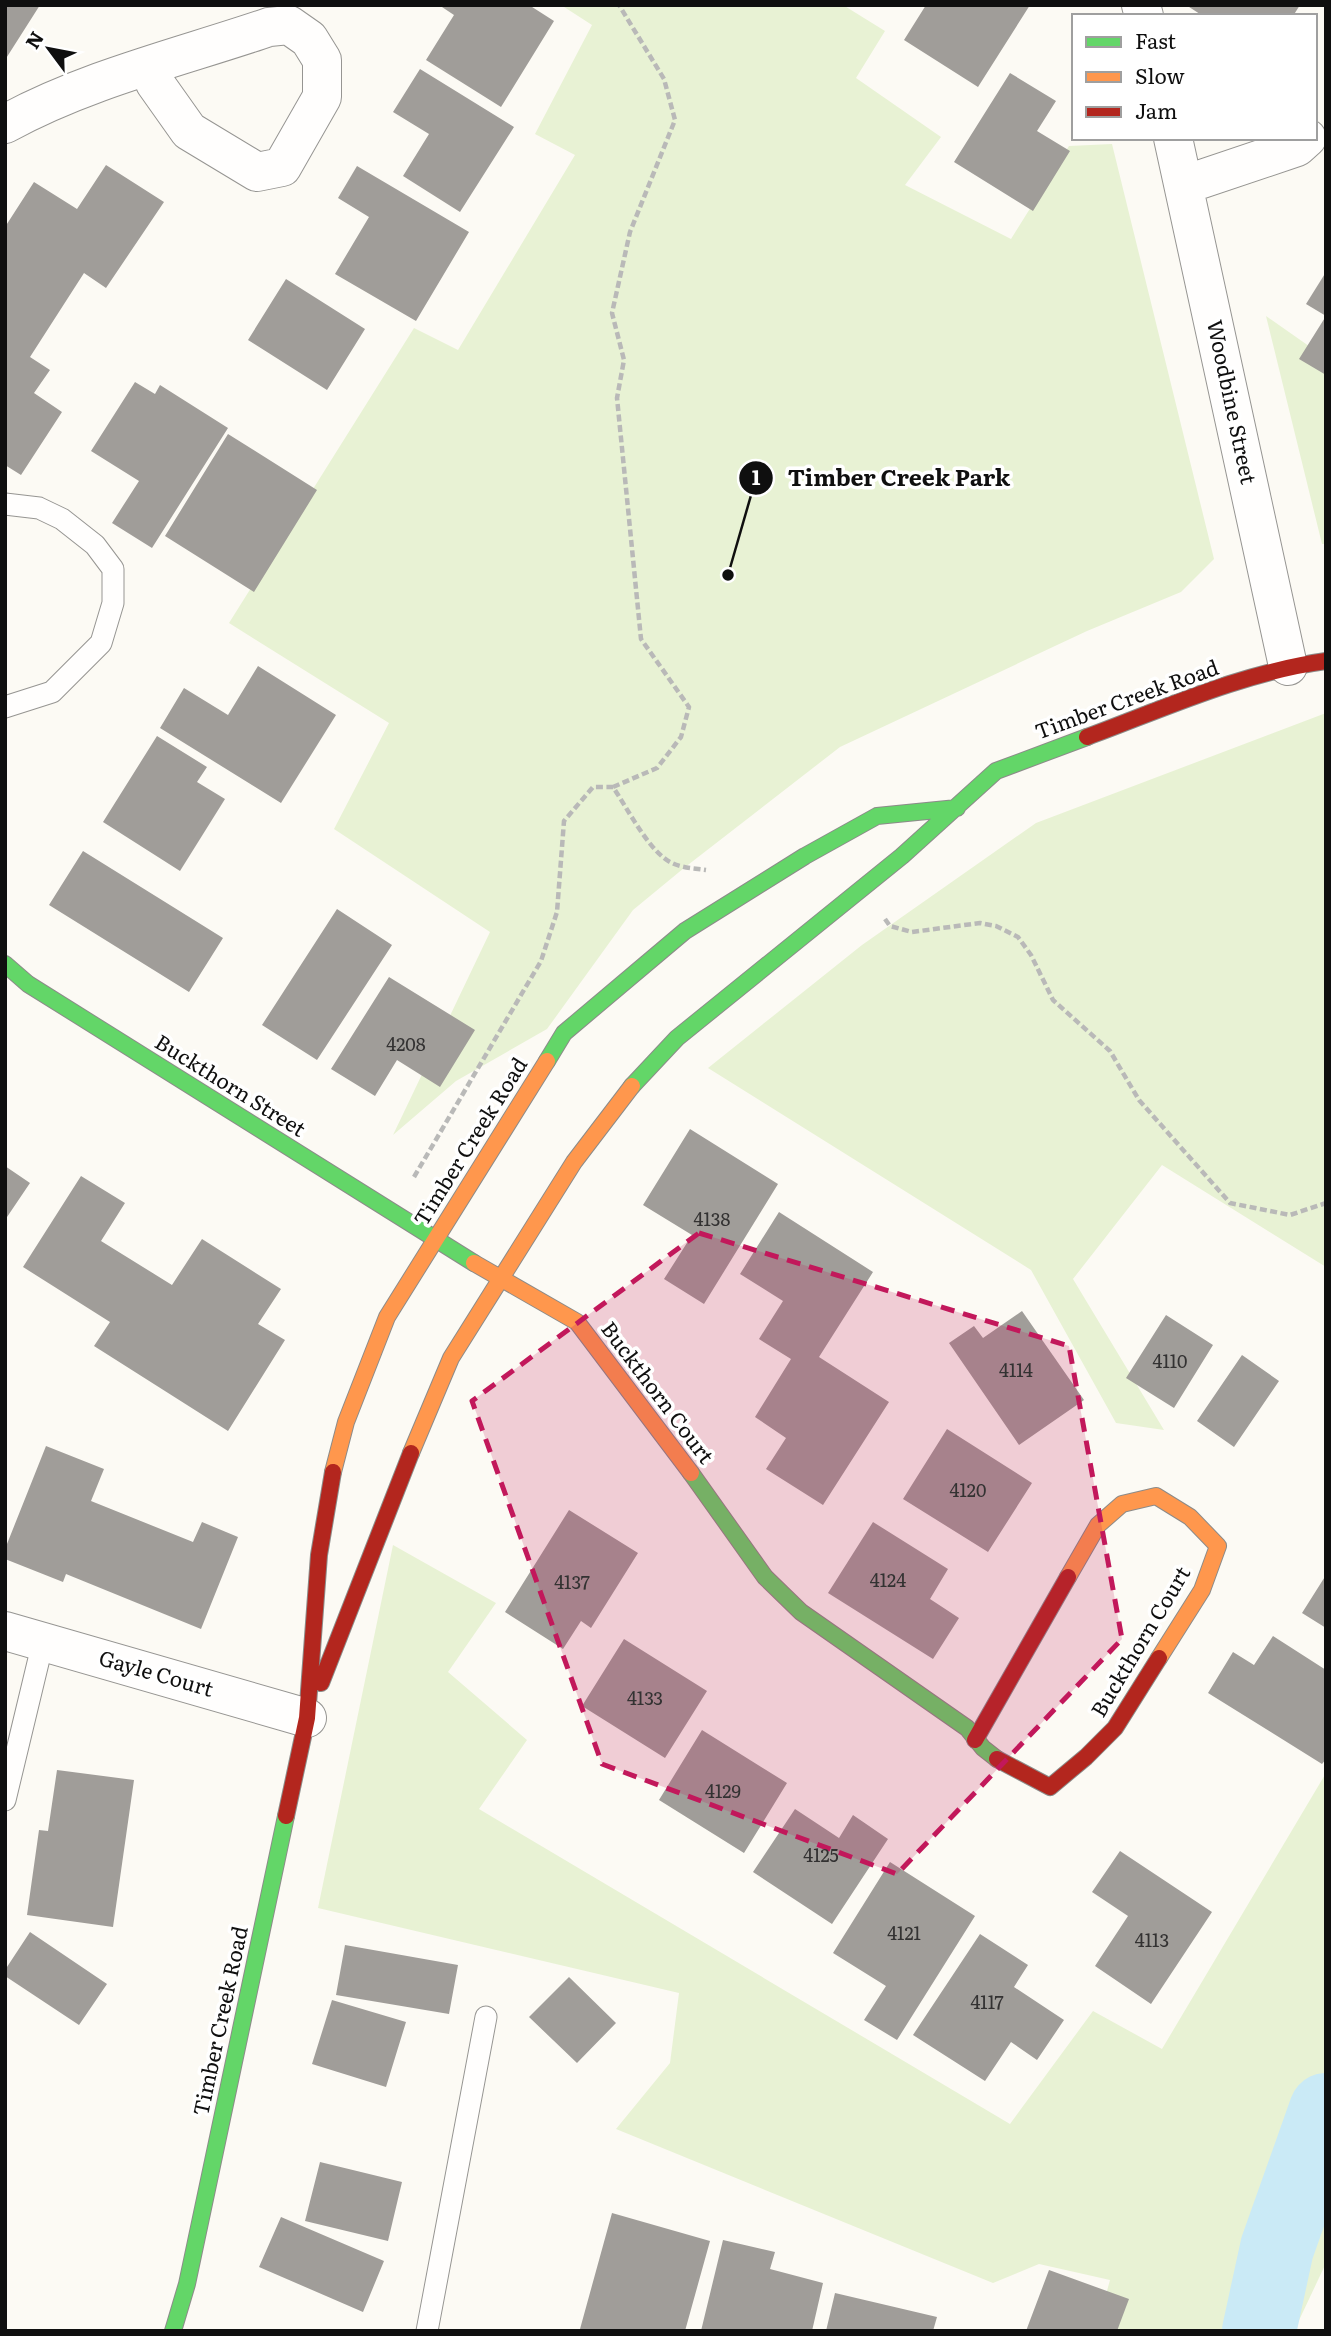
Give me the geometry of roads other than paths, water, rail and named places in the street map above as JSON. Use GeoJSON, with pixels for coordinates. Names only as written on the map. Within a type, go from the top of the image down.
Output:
{"type":"FeatureCollection","features":[{"type":"Feature","properties":{"kind":"street"},"geometry":{"type":"LineString","coordinates":[[5,124],[34,108],[148,67],[269,27],[289,25],[309,39],[322,60],[322,97],[282,167],[257,172],[189,131],[155,83],[148,67]]}},
{"type":"Feature","properties":{"kind":"street","name":"Woodbine Street"},"geometry":{"type":"LineString","coordinates":[[1173,140],[1287,666]]}},
{"type":"Feature","properties":{"kind":"street"},"geometry":{"type":"LineString","coordinates":[[1184,186],[1297,147],[1305,140]]}},
{"type":"Feature","properties":{"kind":"street","name":"Timber Creek Road"},"geometry":{"type":"LineString","coordinates":[[307,1718],[451,1358],[574,1162],[635,1082],[677,1038],[902,856],[996,771],[1220,688],[1287,666],[1326,661]]}},
{"type":"Feature","properties":{"kind":"street","name":"Timber Creek Road"},"geometry":{"type":"LineString","coordinates":[[173,2331],[187,2284],[307,1718],[319,1555],[330,1486],[346,1422],[387,1317],[564,1033],[685,931],[805,856],[877,816],[957,808]]}},
{"type":"Feature","properties":{"kind":"street","name":"Buckthorn Street"},"geometry":{"type":"LineString","coordinates":[[5,964],[28,984],[436,1239]]}},
{"type":"Feature","properties":{"kind":"street","name":"Buckthorn Court"},"geometry":{"type":"LineString","coordinates":[[436,1239],[577,1322],[720,1512],[765,1577],[801,1612],[967,1728],[975,1740],[1006,1766],[1050,1787],[1115,1728],[1202,1590],[1218,1546],[1190,1517],[1156,1496],[1122,1504],[1098,1524],[975,1740]]}},
{"type":"Feature","properties":{"kind":"street","name":"Gayle Court"},"geometry":{"type":"LineString","coordinates":[[5,1631],[307,1718]]}},
{"type":"Feature","properties":{"kind":"lane"},"geometry":{"type":"LineString","coordinates":[[5,504],[39,508],[62,519],[95,545],[113,569],[113,603],[101,643],[52,692],[5,707]]}},
{"type":"Feature","properties":{"kind":"lane"},"geometry":{"type":"LineString","coordinates":[[5,1800],[43,1642]]}},
{"type":"Feature","properties":{"kind":"lane"},"geometry":{"type":"LineString","coordinates":[[427,2331],[486,2017]]}},
{"type":"Feature","properties":{"kind":"waterway"},"geometry":{"type":"LineString","coordinates":[[1259,2331],[1277,2248],[1326,2110]]}},
{"type":"Feature","properties":{"kind":"place","name":"Timber Creek Park"},"geometry":{"type":"Point","coordinates":[728,575]}}]}
